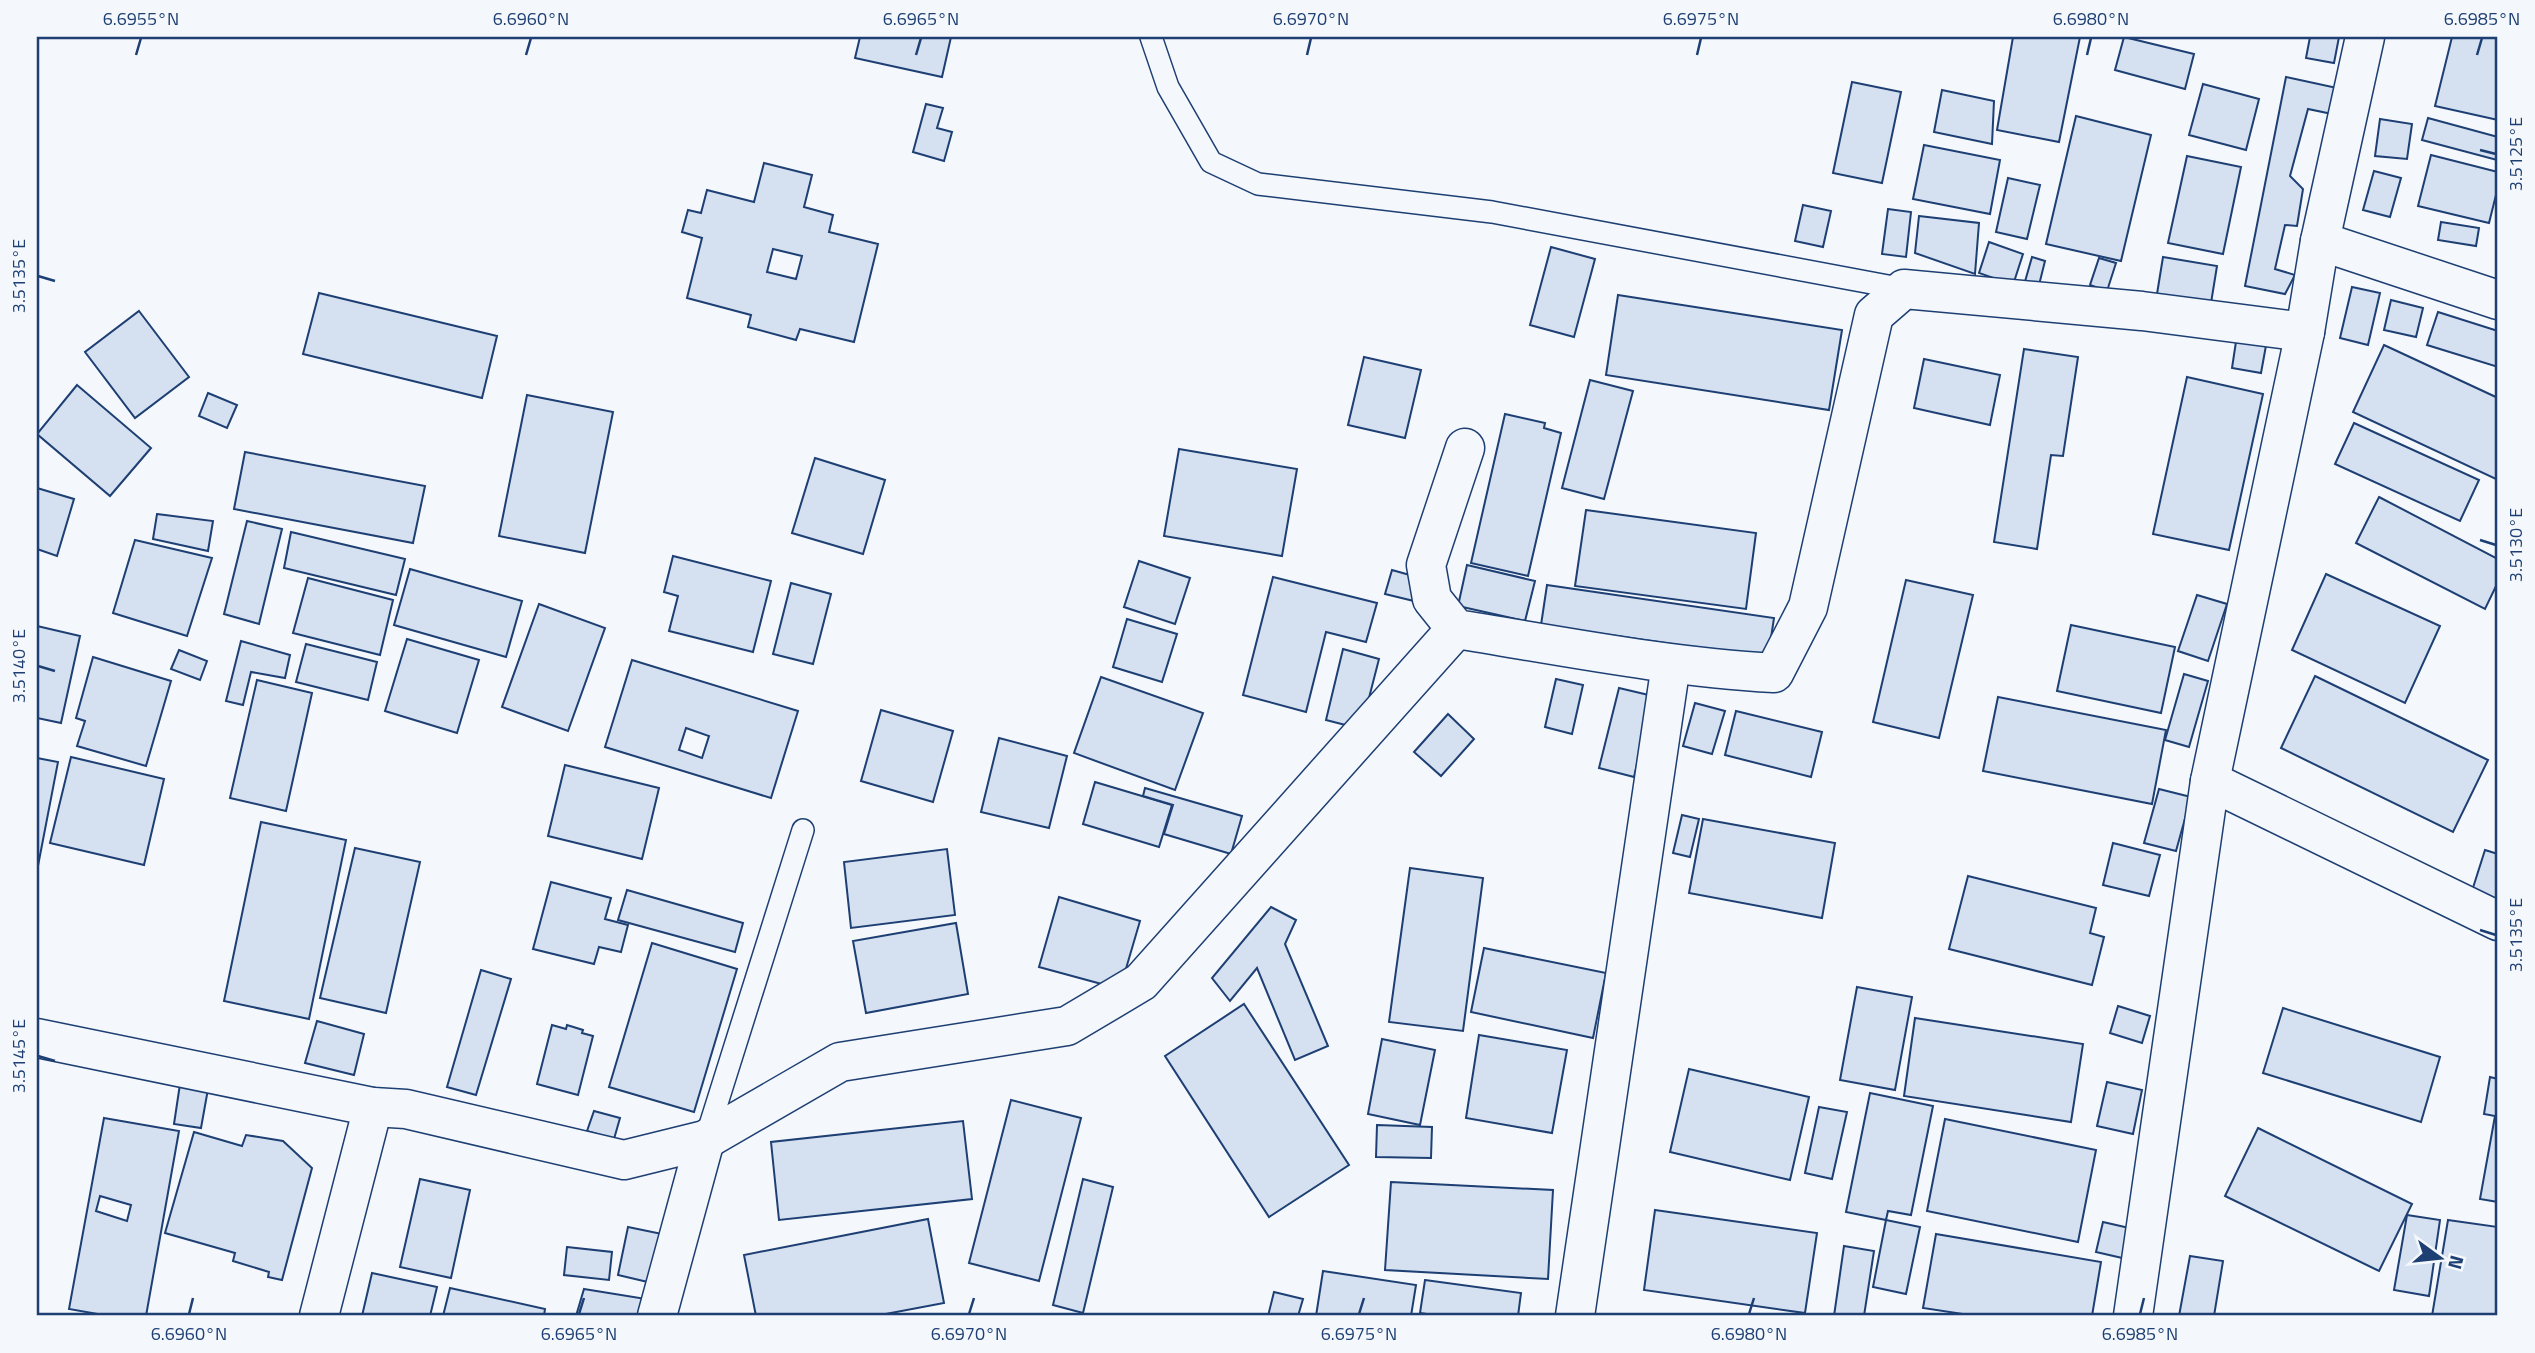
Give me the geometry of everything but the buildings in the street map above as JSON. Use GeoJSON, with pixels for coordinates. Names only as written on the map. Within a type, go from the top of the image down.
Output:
{"type":"FeatureCollection","features":[{"type":"Feature","properties":{"kind":"street"},"geometry":{"type":"LineString","coordinates":[[2133,1316],[2210,781],[2305,332],[2320,242],[2365,37]]}},
{"type":"Feature","properties":{"kind":"street"},"geometry":{"type":"LineString","coordinates":[[2320,242],[2498,300]]}},
{"type":"Feature","properties":{"kind":"street"},"geometry":{"type":"LineString","coordinates":[[1465,448],[1426,565],[1432,599],[1456,629],[1671,664],[1774,673],[1808,607],[1874,314],[1904,289],[2143,311],[2305,332]]}},
{"type":"Feature","properties":{"kind":"street"},"geometry":{"type":"LineString","coordinates":[[37,1038],[373,1107],[406,1109],[624,1160],[705,1140],[839,1062],[1067,1026],[1141,982],[1456,629]]}},
{"type":"Feature","properties":{"kind":"street"},"geometry":{"type":"LineString","coordinates":[[1575,1316],[1671,664]]}},
{"type":"Feature","properties":{"kind":"street"},"geometry":{"type":"LineString","coordinates":[[2210,781],[2498,921]]}},
{"type":"Feature","properties":{"kind":"street"},"geometry":{"type":"LineString","coordinates":[[318,1316],[373,1107]]}},
{"type":"Feature","properties":{"kind":"street"},"geometry":{"type":"LineString","coordinates":[[657,1316],[705,1140]]}},
{"type":"Feature","properties":{"kind":"lane"},"geometry":{"type":"LineString","coordinates":[[1151,37],[1168,87],[1211,162],[1258,184],[1492,212],[1904,289]]}},
{"type":"Feature","properties":{"kind":"lane"},"geometry":{"type":"LineString","coordinates":[[705,1140],[803,830]]}}]}
